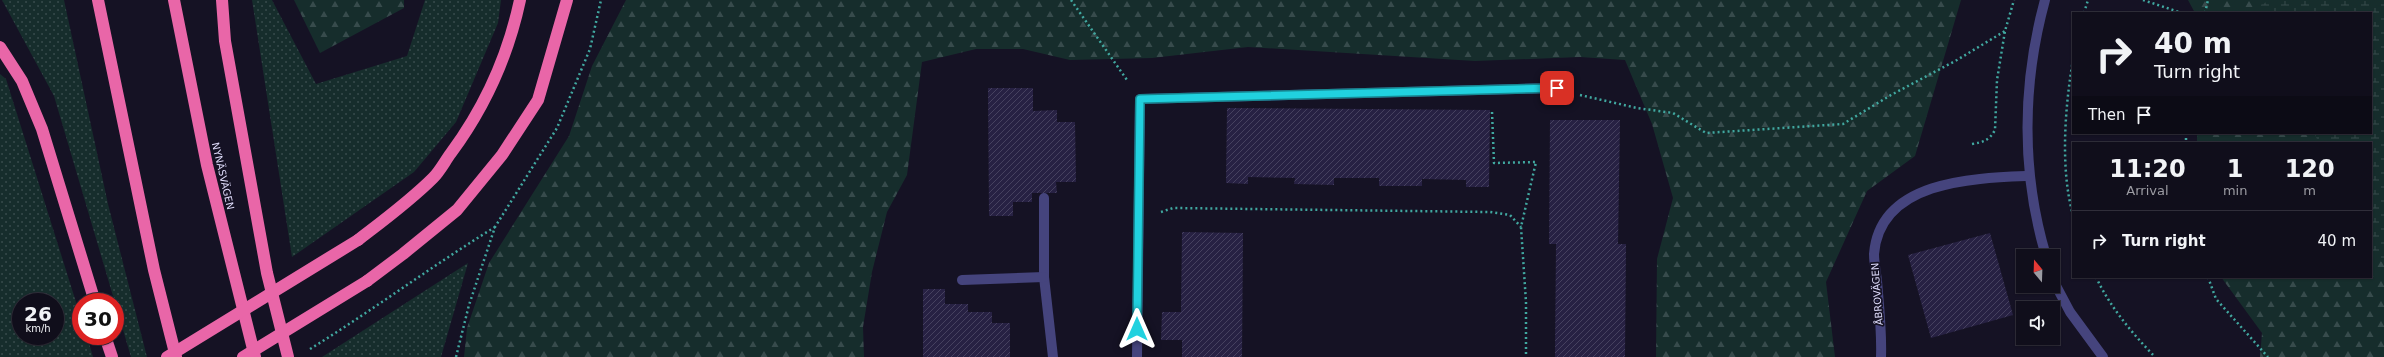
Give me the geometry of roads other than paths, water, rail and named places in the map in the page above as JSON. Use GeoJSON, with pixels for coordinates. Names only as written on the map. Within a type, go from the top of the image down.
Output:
{"type":"FeatureCollection","features":[{"type":"Feature","properties":{"kind":"highway"},"geometry":{"type":"LineString","coordinates":[[98,0],[154,270],[176,357]]}},
{"type":"Feature","properties":{"kind":"highway","name":"NYNÄSVÄGEN"},"geometry":{"type":"LineString","coordinates":[[174,0],[207,165],[255,357]]}},
{"type":"Feature","properties":{"kind":"highway"},"geometry":{"type":"LineString","coordinates":[[222,0],[225,41],[267,273],[288,357]]}},
{"type":"Feature","properties":{"kind":"highway"},"geometry":{"type":"LineString","coordinates":[[167,357],[358,240],[395,212],[434,177],[471,126],[498,72],[514,28],[520,0]]}},
{"type":"Feature","properties":{"kind":"highway"},"geometry":{"type":"LineString","coordinates":[[243,357],[367,281],[457,210],[502,155],[538,100],[567,0]]}},
{"type":"Feature","properties":{"kind":"highway"},"geometry":{"type":"LineString","coordinates":[[0,47],[22,81],[42,129],[92,293]]}},
{"type":"Feature","properties":{"kind":"highway"},"geometry":{"type":"LineString","coordinates":[[109,345],[112,357]]}},
{"type":"Feature","properties":{"kind":"street"},"geometry":{"type":"LineString","coordinates":[[2045,0],[2035,37],[2027,105],[2029,176],[2045,249]]}},
{"type":"Feature","properties":{"kind":"street"},"geometry":{"type":"LineString","coordinates":[[1137,357],[1137,227],[1140,99],[1557,88]]}},
{"type":"Feature","properties":{"kind":"street","name":"ÅBROVÄGEN"},"geometry":{"type":"LineString","coordinates":[[1882,357],[1874,254],[1879,232],[1895,210],[1915,195],[1944,184],[1976,178],[2029,176]]}},
{"type":"Feature","properties":{"kind":"street"},"geometry":{"type":"LineString","coordinates":[[1044,198],[1044,277],[1053,357]]}},
{"type":"Feature","properties":{"kind":"street"},"geometry":{"type":"LineString","coordinates":[[962,280],[1044,277]]}},
{"type":"Feature","properties":{"kind":"street"},"geometry":{"type":"LineString","coordinates":[[2060,293],[2070,312],[2103,357]]}}]}
